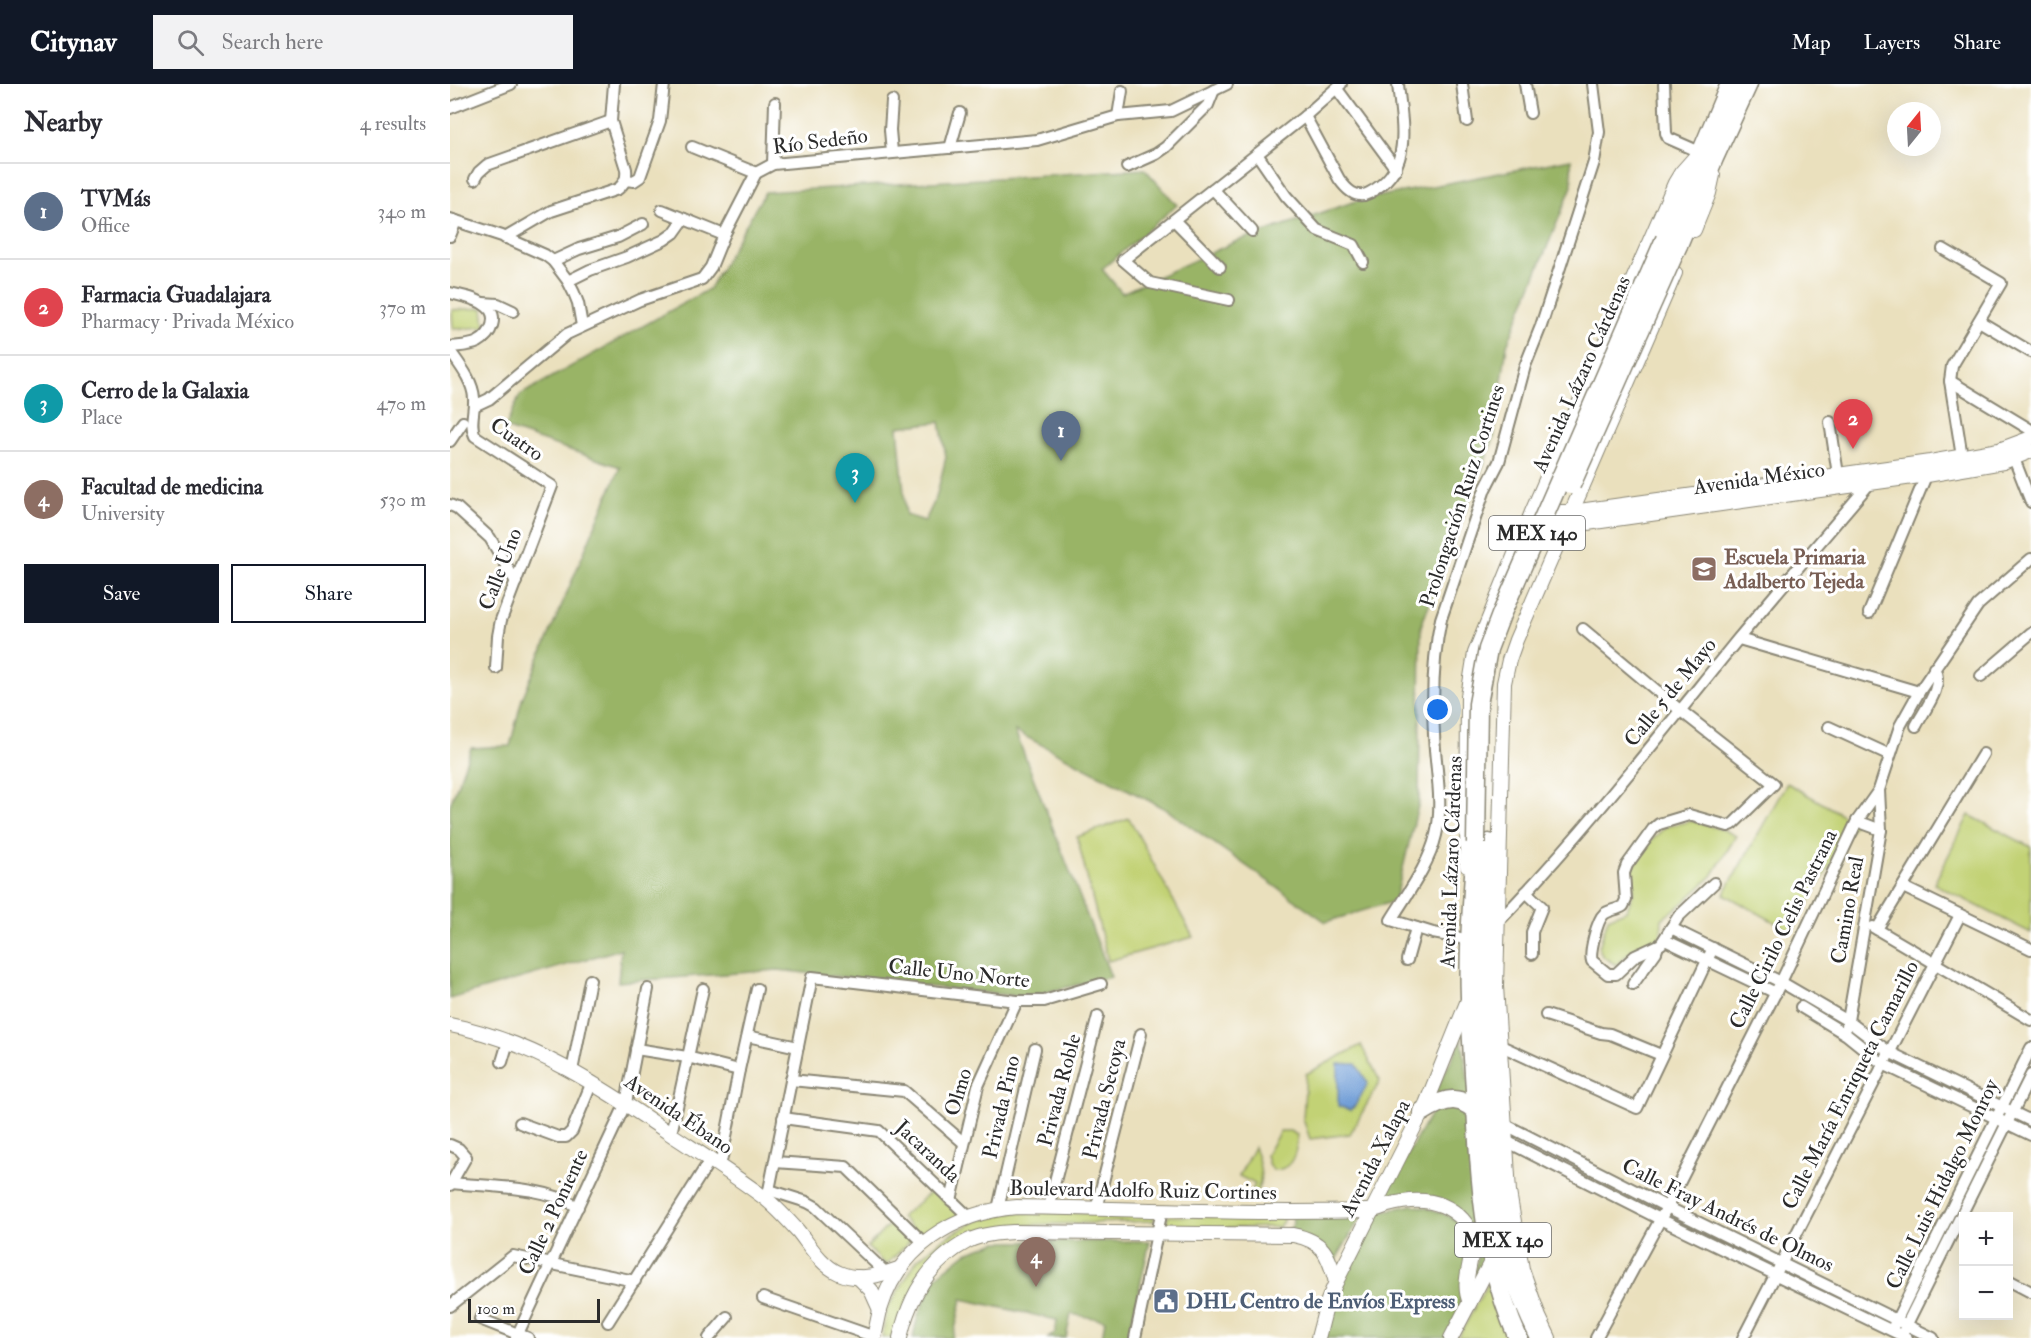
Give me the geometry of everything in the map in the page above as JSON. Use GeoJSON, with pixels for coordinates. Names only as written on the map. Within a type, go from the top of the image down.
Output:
{"type":"FeatureCollection","features":[{"type":"Feature","properties":{"kind":"highway","name":"MEX 140"},"geometry":{"type":"LineString","coordinates":[[1707,155],[1730,84]]}},
{"type":"Feature","properties":{"kind":"highway","name":"MEX 140"},"geometry":{"type":"LineString","coordinates":[[1707,155],[1748,84]]}},
{"type":"Feature","properties":{"kind":"highway","name":"Avenida Lázaro Cárdenas"},"geometry":{"type":"LineString","coordinates":[[1540,1338],[1520,1295],[1508,1231],[1496,1196],[1502,1134],[1485,991],[1478,714],[1482,677],[1488,649],[1506,604],[1672,242],[1707,155]]}},
{"type":"Feature","properties":{"kind":"highway","name":"Avenida Lázaro Cárdenas"},"geometry":{"type":"LineString","coordinates":[[1483,843],[1474,881],[1470,996],[1481,1197],[1492,1260],[1518,1338]]}},
{"type":"Feature","properties":{"kind":"highway"},"geometry":{"type":"LineString","coordinates":[[1422,1112],[1446,1100],[1467,1103],[1502,1134]]}},
{"type":"Feature","properties":{"kind":"main road"},"geometry":{"type":"LineString","coordinates":[[1502,1134],[1496,986],[1504,683],[1516,640],[1709,194],[1707,155]]}},
{"type":"Feature","properties":{"kind":"main road"},"geometry":{"type":"LineString","coordinates":[[1474,881],[1469,875],[1467,865],[1470,672],[1484,630],[1532,512],[1675,183],[1681,172],[1707,155]]}},
{"type":"Feature","properties":{"kind":"main road","name":"Avenida México"},"geometry":{"type":"LineString","coordinates":[[1526,527],[1566,526],[1929,468],[2012,453],[2031,438]]}},
{"type":"Feature","properties":{"kind":"main road","name":"Avenida México"},"geometry":{"type":"LineString","coordinates":[[1532,512],[1572,512],[1839,481],[1870,483],[1962,457],[2031,451]]}},
{"type":"Feature","properties":{"kind":"main road","name":"Avenida Xalapa"},"geometry":{"type":"LineString","coordinates":[[1318,1338],[1327,1303],[1336,1282],[1422,1112],[1470,996]]}},
{"type":"Feature","properties":{"kind":"main road","name":"Avenida Ébano"},"geometry":{"type":"LineString","coordinates":[[450,1025],[508,1042],[545,1057],[626,1103],[715,1163],[768,1195],[825,1264],[840,1274],[858,1277],[886,1274],[901,1268]]}},
{"type":"Feature","properties":{"kind":"main road","name":"Boulevard Adolfo Ruiz Cortines"},"geometry":{"type":"LineString","coordinates":[[875,1338],[880,1310],[892,1282],[901,1268],[924,1243],[968,1216],[998,1209],[1284,1213],[1371,1211],[1407,1201],[1423,1200],[1454,1211],[1465,1221],[1472,1234],[1473,1246],[1466,1289],[1470,1302]]}},
{"type":"Feature","properties":{"kind":"main road"},"geometry":{"type":"LineString","coordinates":[[1281,1234],[1288,1224],[1284,1213]]}},
{"type":"Feature","properties":{"kind":"main road"},"geometry":{"type":"LineString","coordinates":[[1451,1338],[1508,1231]]}},
{"type":"Feature","properties":{"kind":"main road"},"geometry":{"type":"LineString","coordinates":[[1508,1231],[1549,1338]]}},
{"type":"Feature","properties":{"kind":"main road","name":"Boulevard Adolfo Ruiz Cortines"},"geometry":{"type":"LineString","coordinates":[[900,1338],[905,1314],[915,1292],[932,1270],[949,1253],[970,1240],[992,1234],[1014,1232],[1281,1234],[1304,1237],[1322,1247],[1328,1256],[1336,1282]]}},
{"type":"Feature","properties":{"kind":"main road"},"geometry":{"type":"LineString","coordinates":[[858,1277],[871,1290],[880,1310]]}},
{"type":"Feature","properties":{"kind":"street"},"geometry":{"type":"LineString","coordinates":[[450,108],[511,84]]}},
{"type":"Feature","properties":{"kind":"street"},"geometry":{"type":"LineString","coordinates":[[505,238],[551,211],[618,189],[625,180],[626,169],[610,121],[614,84]]}},
{"type":"Feature","properties":{"kind":"street"},"geometry":{"type":"LineString","coordinates":[[625,180],[634,181],[640,177],[660,121],[664,84]]}},
{"type":"Feature","properties":{"kind":"street","name":"Río Sedeño"},"geometry":{"type":"LineString","coordinates":[[474,406],[489,399],[554,344],[582,326],[660,292],[702,279],[711,267],[724,235],[756,173],[773,164],[1036,140],[1118,116],[1171,111],[1227,84]]}},
{"type":"Feature","properties":{"kind":"street"},"geometry":{"type":"LineString","coordinates":[[1305,116],[1339,179],[1351,192],[1368,194],[1388,181],[1396,170],[1401,152],[1402,133],[1398,84]]}},
{"type":"Feature","properties":{"kind":"street"},"geometry":{"type":"LineString","coordinates":[[1462,84],[1467,121]]}},
{"type":"Feature","properties":{"kind":"street"},"geometry":{"type":"LineString","coordinates":[[1525,84],[1530,113]]}},
{"type":"Feature","properties":{"kind":"street","name":"Prolongación Ruiz Cortines"},"geometry":{"type":"LineString","coordinates":[[1416,928],[1391,920],[1422,869],[1436,836],[1439,795],[1434,732],[1434,658],[1437,638],[1485,489],[1499,462],[1527,359],[1594,162],[1599,132],[1593,84]]}},
{"type":"Feature","properties":{"kind":"street"},"geometry":{"type":"LineString","coordinates":[[1664,84],[1668,138],[1707,155]]}},
{"type":"Feature","properties":{"kind":"street"},"geometry":{"type":"LineString","coordinates":[[1229,300],[1150,284],[1123,260],[1340,86],[1396,170]]}},
{"type":"Feature","properties":{"kind":"street"},"geometry":{"type":"LineString","coordinates":[[1127,167],[1166,147],[1208,105],[1214,90]]}},
{"type":"Feature","properties":{"kind":"street"},"geometry":{"type":"LineString","coordinates":[[1118,116],[1122,92]]}},
{"type":"Feature","properties":{"kind":"street"},"geometry":{"type":"LineString","coordinates":[[892,101],[890,130],[892,152]]}},
{"type":"Feature","properties":{"kind":"street"},"geometry":{"type":"LineString","coordinates":[[773,164],[775,103]]}},
{"type":"Feature","properties":{"kind":"street"},"geometry":{"type":"LineString","coordinates":[[950,148],[960,113]]}},
{"type":"Feature","properties":{"kind":"street"},"geometry":{"type":"LineString","coordinates":[[475,179],[478,172],[487,165],[610,121]]}},
{"type":"Feature","properties":{"kind":"street"},"geometry":{"type":"LineString","coordinates":[[692,147],[756,173]]}},
{"type":"Feature","properties":{"kind":"street"},"geometry":{"type":"LineString","coordinates":[[1257,154],[1286,196],[1317,230],[1354,245],[1363,262]]}},
{"type":"Feature","properties":{"kind":"street"},"geometry":{"type":"LineString","coordinates":[[1213,189],[1252,231]]}},
{"type":"Feature","properties":{"kind":"street"},"geometry":{"type":"LineString","coordinates":[[662,210],[724,235]]}},
{"type":"Feature","properties":{"kind":"street"},"geometry":{"type":"LineString","coordinates":[[568,281],[664,240],[684,219]]}},
{"type":"Feature","properties":{"kind":"street"},"geometry":{"type":"LineString","coordinates":[[450,236],[453,220],[505,238],[554,261],[568,281],[578,303],[582,326]]}},
{"type":"Feature","properties":{"kind":"street"},"geometry":{"type":"LineString","coordinates":[[1174,220],[1220,267]]}},
{"type":"Feature","properties":{"kind":"street"},"geometry":{"type":"LineString","coordinates":[[554,261],[579,249],[618,237],[643,224]]}},
{"type":"Feature","properties":{"kind":"street"},"geometry":{"type":"LineString","coordinates":[[1943,249],[2001,283],[1952,366],[1950,381],[1962,457]]}},
{"type":"Feature","properties":{"kind":"street"},"geometry":{"type":"LineString","coordinates":[[450,292],[483,303],[498,304],[513,311]]}},
{"type":"Feature","properties":{"kind":"street"},"geometry":{"type":"LineString","coordinates":[[450,349],[477,343],[490,331],[493,315],[483,303]]}},
{"type":"Feature","properties":{"kind":"street"},"geometry":{"type":"LineString","coordinates":[[1979,321],[2031,352]]}},
{"type":"Feature","properties":{"kind":"street","name":"Cuatro"},"geometry":{"type":"LineString","coordinates":[[450,349],[473,388],[474,406],[471,423],[475,436],[552,486]]}},
{"type":"Feature","properties":{"kind":"street"},"geometry":{"type":"LineString","coordinates":[[1950,381],[2031,430]]}},
{"type":"Feature","properties":{"kind":"street"},"geometry":{"type":"LineString","coordinates":[[450,441],[463,422]]}},
{"type":"Feature","properties":{"kind":"street"},"geometry":{"type":"LineString","coordinates":[[1830,422],[1839,481]]}},
{"type":"Feature","properties":{"kind":"street"},"geometry":{"type":"LineString","coordinates":[[2012,453],[2031,502]]}},
{"type":"Feature","properties":{"kind":"street"},"geometry":{"type":"LineString","coordinates":[[1869,613],[1929,468]]}},
{"type":"Feature","properties":{"kind":"street","name":"Calle 5 de Mayo"},"geometry":{"type":"LineString","coordinates":[[1497,923],[1681,711],[1870,483]]}},
{"type":"Feature","properties":{"kind":"street","name":"Calle Uno"},"geometry":{"type":"LineString","coordinates":[[496,668],[499,628],[552,486]]}},
{"type":"Feature","properties":{"kind":"street"},"geometry":{"type":"LineString","coordinates":[[450,505],[457,508],[490,538],[516,582]]}},
{"type":"Feature","properties":{"kind":"street","name":"Calle Cirilo Celis Pastrana"},"geometry":{"type":"LineString","coordinates":[[1596,1338],[1666,1208],[1776,993],[1857,821],[1879,790],[1900,726],[1918,692],[1978,605],[2031,559]]}},
{"type":"Feature","properties":{"kind":"street"},"geometry":{"type":"LineString","coordinates":[[1583,629],[1681,711],[1774,784],[1733,824],[1728,826],[1689,815],[1659,824],[1653,829],[1627,865],[1624,873],[1626,900],[1623,906],[1606,912],[1601,918],[1590,951],[1592,961],[1612,975],[1635,956],[1661,943],[1707,960],[1776,993]]}},
{"type":"Feature","properties":{"kind":"street"},"geometry":{"type":"LineString","coordinates":[[1981,676],[2031,633]]}},
{"type":"Feature","properties":{"kind":"street"},"geometry":{"type":"LineString","coordinates":[[1739,639],[1918,692]]}},
{"type":"Feature","properties":{"kind":"street"},"geometry":{"type":"LineString","coordinates":[[1916,726],[1937,685],[1938,675],[1934,668]]}},
{"type":"Feature","properties":{"kind":"street"},"geometry":{"type":"LineString","coordinates":[[1829,727],[1890,755]]}},
{"type":"Feature","properties":{"kind":"street"},"geometry":{"type":"LineString","coordinates":[[1877,929],[1983,754]]}},
{"type":"Feature","properties":{"kind":"street","name":"Camino Real"},"geometry":{"type":"LineString","coordinates":[[1847,1035],[1881,830],[1879,790]]}},
{"type":"Feature","properties":{"kind":"street"},"geometry":{"type":"LineString","coordinates":[[1857,821],[1881,830]]}},
{"type":"Feature","properties":{"kind":"street"},"geometry":{"type":"LineString","coordinates":[[1633,984],[1678,917],[1714,883]]}},
{"type":"Feature","properties":{"kind":"street"},"geometry":{"type":"LineString","coordinates":[[1903,887],[2031,949]]}},
{"type":"Feature","properties":{"kind":"street"},"geometry":{"type":"LineString","coordinates":[[1526,892],[1542,907],[1532,932],[1532,954]]}},
{"type":"Feature","properties":{"kind":"street","name":"Calle María Enriqueta Camarillo"},"geometry":{"type":"LineString","coordinates":[[1743,1338],[1960,915]]}},
{"type":"Feature","properties":{"kind":"street"},"geometry":{"type":"LineString","coordinates":[[1865,922],[2031,1020]]}},
{"type":"Feature","properties":{"kind":"street"},"geometry":{"type":"LineString","coordinates":[[1407,960],[1416,928],[1471,940]]}},
{"type":"Feature","properties":{"kind":"street"},"geometry":{"type":"LineString","coordinates":[[1671,928],[1781,982],[1848,1021],[1889,1052],[2031,1121]]}},
{"type":"Feature","properties":{"kind":"street"},"geometry":{"type":"LineString","coordinates":[[1499,1045],[1637,1108],[1713,948]]}},
{"type":"Feature","properties":{"kind":"street","name":"Calle Uno Norte"},"geometry":{"type":"LineString","coordinates":[[798,1047],[812,977],[1017,1001],[1044,1001],[1101,984]]}},
{"type":"Feature","properties":{"kind":"street"},"geometry":{"type":"LineString","coordinates":[[572,1071],[590,980]]}},
{"type":"Feature","properties":{"kind":"street"},"geometry":{"type":"LineString","coordinates":[[671,1134],[703,988]]}},
{"type":"Feature","properties":{"kind":"street","name":"Calle 2 Poniente"},"geometry":{"type":"LineString","coordinates":[[521,1337],[550,1263],[626,1103],[648,989]]}},
{"type":"Feature","properties":{"kind":"street"},"geometry":{"type":"LineString","coordinates":[[608,1322],[715,1163],[757,989]]}},
{"type":"Feature","properties":{"kind":"street","name":"Olmo"},"geometry":{"type":"LineString","coordinates":[[951,1200],[981,1077],[1017,1001]]}},
{"type":"Feature","properties":{"kind":"street"},"geometry":{"type":"LineString","coordinates":[[1801,1007],[1847,1035],[1883,1064],[2031,1135]]}},
{"type":"Feature","properties":{"kind":"street"},"geometry":{"type":"LineString","coordinates":[[1546,1015],[1610,1034],[1661,1055]]}},
{"type":"Feature","properties":{"kind":"street","name":"Privada Roble"},"geometry":{"type":"LineString","coordinates":[[1048,1208],[1098,1016]]}},
{"type":"Feature","properties":{"kind":"street","name":"Privada Secoya"},"geometry":{"type":"LineString","coordinates":[[1096,1209],[1141,1034]]}},
{"type":"Feature","properties":{"kind":"street"},"geometry":{"type":"LineString","coordinates":[[747,1036],[798,1047],[768,1195],[807,1202],[816,1207],[886,1274]]}},
{"type":"Feature","properties":{"kind":"street"},"geometry":{"type":"LineString","coordinates":[[501,1062],[508,1042]]}},
{"type":"Feature","properties":{"kind":"street"},"geometry":{"type":"LineString","coordinates":[[636,1048],[739,1070]]}},
{"type":"Feature","properties":{"kind":"street","name":"Calle Luis Hidalgo Monroy"},"geometry":{"type":"LineString","coordinates":[[1899,1334],[1896,1320],[2031,1048]]}},
{"type":"Feature","properties":{"kind":"street","name":"Privada Pino"},"geometry":{"type":"LineString","coordinates":[[998,1209],[1035,1049]]}},
{"type":"Feature","properties":{"kind":"street","name":"Calle Luis Hidalgo Monroy"},"geometry":{"type":"LineString","coordinates":[[1899,1334],[2031,1076]]}},
{"type":"Feature","properties":{"kind":"street"},"geometry":{"type":"LineString","coordinates":[[791,1080],[904,1090],[964,1143]]}},
{"type":"Feature","properties":{"kind":"street"},"geometry":{"type":"LineString","coordinates":[[520,1124],[558,1137],[566,1137],[572,1131],[592,1082]]}},
{"type":"Feature","properties":{"kind":"street","name":"Jacaranda"},"geometry":{"type":"LineString","coordinates":[[783,1118],[879,1131],[968,1216]]}},
{"type":"Feature","properties":{"kind":"street","name":"Calle Fray Andrés de Olmos"},"geometry":{"type":"LineString","coordinates":[[1502,1134],[1666,1208],[1896,1320]]}},
{"type":"Feature","properties":{"kind":"street","name":"Calle Fray Andrés de Olmos"},"geometry":{"type":"LineString","coordinates":[[1502,1134],[1660,1219],[1774,1275],[1899,1334],[1933,1338]]}},
{"type":"Feature","properties":{"kind":"street"},"geometry":{"type":"LineString","coordinates":[[450,1145],[459,1149],[466,1157],[451,1184],[539,1192],[557,1196],[578,1207]]}},
{"type":"Feature","properties":{"kind":"street"},"geometry":{"type":"LineString","coordinates":[[775,1162],[846,1167],[924,1243]]}},
{"type":"Feature","properties":{"kind":"street"},"geometry":{"type":"LineString","coordinates":[[1135,1338],[1162,1210]]}},
{"type":"Feature","properties":{"kind":"street"},"geometry":{"type":"LineString","coordinates":[[450,1306],[513,1256],[635,1281]]}},
{"type":"Feature","properties":{"kind":"street"},"geometry":{"type":"LineString","coordinates":[[2013,1283],[2031,1292]]}},
{"type":"Feature","properties":{"kind":"street"},"geometry":{"type":"LineString","coordinates":[[763,1298],[875,1338]]}},
{"type":"Feature","properties":{"kind":"street"},"geometry":{"type":"LineString","coordinates":[[709,1338],[727,1317]]}},
{"type":"Feature","properties":{"kind":"street"},"geometry":{"type":"LineString","coordinates":[[480,1319],[521,1337]]}},
{"type":"Feature","properties":{"kind":"street"},"geometry":{"type":"LineString","coordinates":[[505,1338],[521,1337]]}},
{"type":"Feature","properties":{"kind":"green space"},"geometry":{"type":"Polygon","coordinates":[[[1571,159],[1572,186],[1507,345],[1494,438],[1421,626],[1419,802],[1395,901],[1326,922],[1167,810],[1015,731],[1111,977],[1025,997],[778,970],[618,982],[621,949],[450,999],[450,805],[471,748],[510,746],[522,699],[620,467],[505,428],[520,395],[709,289],[765,192],[1145,169],[1177,205],[1102,269],[1122,293],[1237,241],[1356,201],[1571,159]],[[940,422],[898,427],[906,515],[925,521],[936,498],[946,457],[940,422]]]}},
{"type":"Feature","properties":{"kind":"green space"},"geometry":{"type":"Polygon","coordinates":[[[483,308],[485,327],[453,329],[452,310],[483,308]]]}},
{"type":"Feature","properties":{"kind":"green space"},"geometry":{"type":"Polygon","coordinates":[[[1787,783],[1855,822],[1792,932],[1724,894],[1787,783]]]}},
{"type":"Feature","properties":{"kind":"green space"},"geometry":{"type":"Polygon","coordinates":[[[1969,815],[2031,847],[2031,933],[1934,884],[1969,815]]]}},
{"type":"Feature","properties":{"kind":"green space"},"geometry":{"type":"Polygon","coordinates":[[[1129,818],[1193,937],[1108,961],[1077,837],[1129,818]]]}},
{"type":"Feature","properties":{"kind":"green space"},"geometry":{"type":"Polygon","coordinates":[[[1692,821],[1724,830],[1736,836],[1712,876],[1662,919],[1661,938],[1637,946],[1616,965],[1602,956],[1599,947],[1608,918],[1627,910],[1634,890],[1630,872],[1652,840],[1665,827],[1692,821]]]}},
{"type":"Feature","properties":{"kind":"green space"},"geometry":{"type":"Polygon","coordinates":[[[1462,1039],[1471,1098],[1433,1096],[1462,1039]]]}},
{"type":"Feature","properties":{"kind":"green space"},"geometry":{"type":"Polygon","coordinates":[[[1361,1045],[1380,1081],[1350,1134],[1310,1139],[1303,1119],[1306,1074],[1361,1045]]]}},
{"type":"Feature","properties":{"kind":"green space"},"geometry":{"type":"Polygon","coordinates":[[[1466,1106],[1490,1251],[1471,1291],[1479,1251],[1437,1198],[1408,1194],[1383,1197],[1433,1110],[1466,1106]]]}},
{"type":"Feature","properties":{"kind":"green space"},"geometry":{"type":"Polygon","coordinates":[[[1280,1131],[1290,1131],[1297,1135],[1295,1154],[1285,1167],[1273,1170],[1269,1166],[1266,1155],[1280,1131]]]}},
{"type":"Feature","properties":{"kind":"green space"},"geometry":{"type":"Polygon","coordinates":[[[1254,1147],[1261,1173],[1259,1186],[1253,1198],[1250,1194],[1255,1184],[1239,1176],[1254,1147]]]}},
{"type":"Feature","properties":{"kind":"green space"},"geometry":{"type":"Polygon","coordinates":[[[932,1191],[961,1216],[922,1239],[901,1217],[932,1191]]]}},
{"type":"Feature","properties":{"kind":"green space"},"geometry":{"type":"Polygon","coordinates":[[[1413,1205],[1442,1213],[1451,1218],[1464,1231],[1468,1240],[1470,1256],[1468,1270],[1458,1314],[1448,1338],[1321,1338],[1333,1292],[1373,1213],[1413,1205]]]}},
{"type":"Feature","properties":{"kind":"green space"},"geometry":{"type":"Polygon","coordinates":[[[1009,1212],[1154,1213],[1154,1221],[1025,1225],[977,1233],[944,1252],[898,1338],[882,1338],[887,1309],[917,1260],[943,1239],[976,1221],[1009,1212]]]}},
{"type":"Feature","properties":{"kind":"green space"},"geometry":{"type":"Polygon","coordinates":[[[1292,1215],[1361,1217],[1335,1261],[1289,1230],[1293,1224],[1292,1215]]]}},
{"type":"Feature","properties":{"kind":"green space"},"geometry":{"type":"Polygon","coordinates":[[[1168,1216],[1283,1217],[1283,1221],[1279,1227],[1165,1228],[1168,1216]]]}},
{"type":"Feature","properties":{"kind":"green space"},"geometry":{"type":"Polygon","coordinates":[[[892,1222],[911,1240],[886,1265],[867,1247],[892,1222]]]}},
{"type":"Feature","properties":{"kind":"green space"},"geometry":{"type":"Polygon","coordinates":[[[1150,1241],[1128,1338],[1102,1338],[1105,1320],[1071,1314],[1066,1338],[1048,1338],[1055,1333],[1057,1320],[962,1299],[953,1338],[913,1338],[918,1315],[936,1277],[966,1253],[997,1242],[1150,1241]]]}},
{"type":"Feature","properties":{"kind":"green space"},"geometry":{"type":"Polygon","coordinates":[[[1490,1279],[1512,1338],[1458,1338],[1490,1279]]]}},
{"type":"Feature","properties":{"kind":"water"},"geometry":{"type":"Polygon","coordinates":[[[1338,1064],[1356,1064],[1368,1083],[1355,1106],[1350,1110],[1338,1106],[1338,1064]]]}},
{"type":"Feature","properties":{"kind":"place","name":"Farmacia Guadalajara"},"geometry":{"type":"Point","coordinates":[1853,449]}},
{"type":"Feature","properties":{"kind":"place","name":"TVMás"},"geometry":{"type":"Point","coordinates":[1061,461]}},
{"type":"Feature","properties":{"kind":"place","name":"Cerro de la Galaxia"},"geometry":{"type":"Point","coordinates":[855,503]}},
{"type":"Feature","properties":{"kind":"place","name":"Escuela Primaria Adalberto Tejeda"},"geometry":{"type":"Point","coordinates":[1704,569]}},
{"type":"Feature","properties":{"kind":"place","name":"Facultad de medicina"},"geometry":{"type":"Point","coordinates":[1036,1287]}},
{"type":"Feature","properties":{"kind":"place","name":"DHL Centro de Envíos Express"},"geometry":{"type":"Point","coordinates":[1166,1301]}}]}
